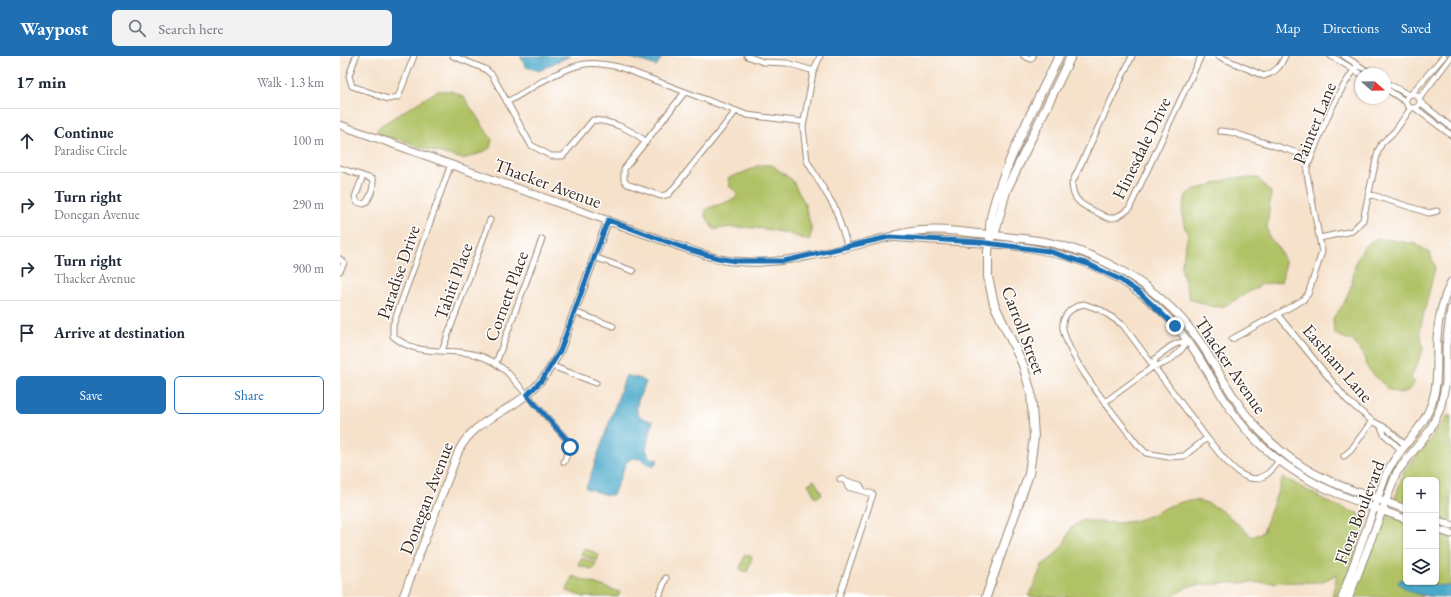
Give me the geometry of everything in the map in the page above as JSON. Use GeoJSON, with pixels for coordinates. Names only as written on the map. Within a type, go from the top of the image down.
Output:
{"type":"FeatureCollection","features":[{"type":"Feature","properties":{"kind":"main road","name":"Carroll Street"},"geometry":{"type":"LineString","coordinates":[[991,235],[988,228],[1000,186],[1059,56]]}},
{"type":"Feature","properties":{"kind":"main road","name":"Carroll Street"},"geometry":{"type":"LineString","coordinates":[[986,597],[1029,474],[1034,437],[1031,393],[1023,365],[1000,317],[991,292],[988,277],[989,244],[991,235],[996,229],[1002,201],[1071,56]]}},
{"type":"Feature","properties":{"kind":"main road"},"geometry":{"type":"LineString","coordinates":[[1016,170],[1016,163],[1040,110],[1038,100]]}},
{"type":"Feature","properties":{"kind":"street"},"geometry":{"type":"LineString","coordinates":[[356,56],[349,76],[352,86],[388,99],[398,97],[414,56]]}},
{"type":"Feature","properties":{"kind":"street"},"geometry":{"type":"LineString","coordinates":[[453,56],[485,69],[492,75],[531,145],[551,156],[563,156],[593,120],[601,120],[632,131],[646,142]]}},
{"type":"Feature","properties":{"kind":"street"},"geometry":{"type":"LineString","coordinates":[[747,56],[763,62],[787,63],[814,71]]}},
{"type":"Feature","properties":{"kind":"street"},"geometry":{"type":"LineString","coordinates":[[820,56],[814,71],[804,122],[807,162],[838,214],[848,247]]}},
{"type":"Feature","properties":{"kind":"street"},"geometry":{"type":"LineString","coordinates":[[1024,56],[1031,59],[1033,56]]}},
{"type":"Feature","properties":{"kind":"street","name":"Hinesdale Drive"},"geometry":{"type":"LineString","coordinates":[[1132,56],[1072,183],[1074,195],[1081,205],[1109,218],[1119,216],[1128,209],[1201,56]]}},
{"type":"Feature","properties":{"kind":"street"},"geometry":{"type":"LineString","coordinates":[[1218,56],[1264,76],[1273,73],[1280,67],[1285,56]]}},
{"type":"Feature","properties":{"kind":"street"},"geometry":{"type":"LineString","coordinates":[[1331,56],[1356,67]]}},
{"type":"Feature","properties":{"kind":"street"},"geometry":{"type":"LineString","coordinates":[[1344,56],[1356,67]]}},
{"type":"Feature","properties":{"kind":"street"},"geometry":{"type":"LineString","coordinates":[[1320,238],[1352,231],[1358,226],[1366,213],[1378,151],[1382,143],[1395,131],[1410,106],[1410,95],[1444,56]]}},
{"type":"Feature","properties":{"kind":"street"},"geometry":{"type":"LineString","coordinates":[[1410,106],[1420,101],[1451,57]]}},
{"type":"Feature","properties":{"kind":"street"},"geometry":{"type":"LineString","coordinates":[[507,102],[560,72],[586,64],[603,64],[619,67],[758,118],[804,122]]}},
{"type":"Feature","properties":{"kind":"street","name":"Painter Lane"},"geometry":{"type":"LineString","coordinates":[[1232,339],[1303,300],[1308,294],[1322,252],[1307,168],[1337,97],[1356,67]]}},
{"type":"Feature","properties":{"kind":"street"},"geometry":{"type":"LineString","coordinates":[[1391,85],[1410,95],[1415,94],[1420,101],[1451,127]]}},
{"type":"Feature","properties":{"kind":"street"},"geometry":{"type":"LineString","coordinates":[[685,92],[624,169],[624,180],[627,184],[661,196],[666,196],[669,194],[736,111]]}},
{"type":"Feature","properties":{"kind":"street"},"geometry":{"type":"LineString","coordinates":[[1391,92],[1451,135]]}},
{"type":"Feature","properties":{"kind":"street","name":"Thacker Avenue"},"geometry":{"type":"LineString","coordinates":[[340,125],[687,249],[718,258],[735,261],[784,261],[848,247],[904,232],[925,230],[991,235],[1052,243],[1076,250],[1108,263],[1128,274],[1156,294],[1195,335],[1235,401],[1254,425],[1272,444],[1315,474],[1337,485],[1403,508]]}},
{"type":"Feature","properties":{"kind":"street"},"geometry":{"type":"LineString","coordinates":[[1220,132],[1230,132],[1311,157]]}},
{"type":"Feature","properties":{"kind":"street","name":"Paradise Drive"},"geometry":{"type":"LineString","coordinates":[[451,164],[392,330],[393,336],[400,342],[414,348],[428,351],[478,355],[496,364],[516,381],[568,441],[570,447],[564,462]]}},
{"type":"Feature","properties":{"kind":"street"},"geometry":{"type":"LineString","coordinates":[[340,168],[372,179],[374,184],[369,198],[364,204],[358,202],[355,197],[363,176]]}},
{"type":"Feature","properties":{"kind":"street"},"geometry":{"type":"LineString","coordinates":[[1369,194],[1429,213],[1437,211]]}},
{"type":"Feature","properties":{"kind":"street","name":"Tahiti Place"},"geometry":{"type":"LineString","coordinates":[[442,351],[490,220]]}},
{"type":"Feature","properties":{"kind":"street","name":"Donegan Avenue"},"geometry":{"type":"LineString","coordinates":[[403,597],[450,472],[463,442],[484,422],[527,395],[542,380],[552,366],[560,351],[608,220]]}},
{"type":"Feature","properties":{"kind":"street","name":"Thacker Avenue"},"geometry":{"type":"LineString","coordinates":[[889,237],[989,244],[1048,251],[1072,258],[1102,270],[1132,288],[1151,302],[1171,321],[1187,341],[1231,412],[1253,437],[1279,461],[1320,487],[1403,518]]}},
{"type":"Feature","properties":{"kind":"street","name":"Cornett Place"},"geometry":{"type":"LineString","coordinates":[[496,364],[542,238]]}},
{"type":"Feature","properties":{"kind":"street"},"geometry":{"type":"LineString","coordinates":[[594,257],[634,271]]}},
{"type":"Feature","properties":{"kind":"street"},"geometry":{"type":"LineString","coordinates":[[340,259],[343,261],[344,266],[340,271]]}},
{"type":"Feature","properties":{"kind":"street","name":"Flora Boulevard"},"geometry":{"type":"LineString","coordinates":[[1342,597],[1389,468],[1422,425],[1434,396],[1437,381],[1439,322],[1451,282]]}},
{"type":"Feature","properties":{"kind":"street"},"geometry":{"type":"LineString","coordinates":[[1207,438],[1184,456],[1168,457],[1146,453],[1105,402],[1077,360],[1063,329],[1069,310],[1084,304],[1110,315],[1129,332],[1207,438],[1244,478],[1253,480],[1263,477],[1279,461]]}},
{"type":"Feature","properties":{"kind":"street","name":"Flora Boulevard"},"geometry":{"type":"LineString","coordinates":[[1349,597],[1397,472],[1430,430],[1440,409],[1446,382],[1446,346],[1451,308]]}},
{"type":"Feature","properties":{"kind":"street"},"geometry":{"type":"LineString","coordinates":[[574,312],[613,326]]}},
{"type":"Feature","properties":{"kind":"street","name":"Eastham Lane"},"geometry":{"type":"LineString","coordinates":[[1278,314],[1347,400],[1372,421],[1388,430],[1404,448]]}},
{"type":"Feature","properties":{"kind":"street"},"geometry":{"type":"LineString","coordinates":[[1105,402],[1154,366],[1160,366],[1184,347],[1187,341],[1195,335]]}},
{"type":"Feature","properties":{"kind":"street"},"geometry":{"type":"LineString","coordinates":[[1154,366],[1155,359],[1179,342],[1187,341]]}},
{"type":"Feature","properties":{"kind":"street"},"geometry":{"type":"LineString","coordinates":[[552,366],[596,383]]}},
{"type":"Feature","properties":{"kind":"street"},"geometry":{"type":"LineString","coordinates":[[1344,456],[1351,450],[1372,421]]}},
{"type":"Feature","properties":{"kind":"street"},"geometry":{"type":"LineString","coordinates":[[839,597],[873,494],[848,487],[846,482],[840,480]]}},
{"type":"Feature","properties":{"kind":"street"},"geometry":{"type":"LineString","coordinates":[[1439,521],[1451,525]]}},
{"type":"Feature","properties":{"kind":"street"},"geometry":{"type":"LineString","coordinates":[[1439,530],[1451,534]]}},
{"type":"Feature","properties":{"kind":"street"},"geometry":{"type":"LineString","coordinates":[[659,597],[666,578]]}},
{"type":"Feature","properties":{"kind":"green space"},"geometry":{"type":"Polygon","coordinates":[[[437,91],[451,91],[464,97],[492,140],[490,148],[481,153],[463,159],[419,147],[406,141],[380,136],[377,130],[380,126],[437,91]]]}},
{"type":"Feature","properties":{"kind":"green space"},"geometry":{"type":"Polygon","coordinates":[[[759,165],[772,165],[792,180],[804,202],[812,231],[809,241],[788,234],[762,229],[736,227],[714,230],[705,215],[706,209],[735,199],[738,193],[730,187],[728,178],[759,165]]]}},
{"type":"Feature","properties":{"kind":"green space"},"geometry":{"type":"Polygon","coordinates":[[[1232,178],[1258,178],[1271,193],[1267,227],[1269,237],[1277,245],[1286,263],[1281,282],[1263,284],[1223,307],[1210,306],[1190,299],[1181,268],[1188,234],[1184,226],[1182,211],[1186,195],[1195,190],[1232,178]]]}},
{"type":"Feature","properties":{"kind":"green space"},"geometry":{"type":"Polygon","coordinates":[[[1377,238],[1416,244],[1430,253],[1435,268],[1420,329],[1423,350],[1411,378],[1415,382],[1408,391],[1399,393],[1388,389],[1368,369],[1363,354],[1353,341],[1334,334],[1333,318],[1343,305],[1351,287],[1356,261],[1364,247],[1377,238]]]}},
{"type":"Feature","properties":{"kind":"green space"},"geometry":{"type":"Polygon","coordinates":[[[1447,416],[1451,416],[1451,522],[1439,518],[1439,477],[1403,477],[1403,505],[1394,502],[1404,470],[1423,449],[1447,416]]]}},
{"type":"Feature","properties":{"kind":"green space"},"geometry":{"type":"Polygon","coordinates":[[[1283,477],[1332,504],[1368,517],[1340,597],[1332,597],[1337,574],[1322,582],[1227,583],[1189,586],[1171,597],[1029,597],[1042,565],[1052,558],[1064,544],[1071,528],[1083,520],[1106,523],[1129,522],[1144,518],[1177,503],[1184,501],[1199,501],[1220,510],[1252,537],[1263,532],[1283,477]]]}},
{"type":"Feature","properties":{"kind":"green space"},"geometry":{"type":"Polygon","coordinates":[[[814,480],[822,494],[816,498],[808,484],[814,480]]]}},
{"type":"Feature","properties":{"kind":"green space"},"geometry":{"type":"Polygon","coordinates":[[[1389,515],[1403,520],[1403,580],[1400,580],[1403,582],[1403,585],[1407,585],[1423,597],[1352,597],[1382,519],[1388,518],[1389,515]]]}},
{"type":"Feature","properties":{"kind":"green space"},"geometry":{"type":"Polygon","coordinates":[[[1439,532],[1451,536],[1451,586],[1434,585],[1439,585],[1439,532]]]}},
{"type":"Feature","properties":{"kind":"green space"},"geometry":{"type":"Polygon","coordinates":[[[584,548],[599,554],[597,561],[581,555],[584,548]]]}},
{"type":"Feature","properties":{"kind":"green space"},"geometry":{"type":"Polygon","coordinates":[[[745,554],[752,557],[747,572],[740,569],[745,554]]]}},
{"type":"Feature","properties":{"kind":"green space"},"geometry":{"type":"Polygon","coordinates":[[[581,558],[596,563],[593,570],[578,565],[581,558]]]}},
{"type":"Feature","properties":{"kind":"green space"},"geometry":{"type":"Polygon","coordinates":[[[572,576],[620,592],[618,597],[584,597],[567,591],[572,576]]]}},
{"type":"Feature","properties":{"kind":"water"},"geometry":{"type":"Polygon","coordinates":[[[520,56],[570,56],[540,71],[526,67],[520,56]]]}},
{"type":"Feature","properties":{"kind":"water"},"geometry":{"type":"Polygon","coordinates":[[[626,56],[663,56],[656,66],[626,56]]]}},
{"type":"Feature","properties":{"kind":"water"},"geometry":{"type":"Polygon","coordinates":[[[626,375],[646,382],[638,401],[637,411],[640,416],[653,421],[646,449],[649,457],[658,460],[653,467],[640,459],[632,458],[626,463],[613,495],[606,495],[586,488],[626,375]]]}},
{"type":"Feature","properties":{"kind":"water"},"geometry":{"type":"Polygon","coordinates":[[[1400,580],[1403,580],[1403,585],[1451,586],[1451,597],[1416,594],[1398,583],[1400,580]]]}},
{"type":"Feature","properties":{"kind":"route"},"geometry":{"type":"LineString","coordinates":[[570,447],[568,441],[527,395],[542,380],[560,351],[608,220],[687,249],[718,258],[735,261],[784,261],[889,237],[979,242],[1048,251],[1088,264],[1119,279],[1140,293],[1159,309],[1175,326]]}}]}
